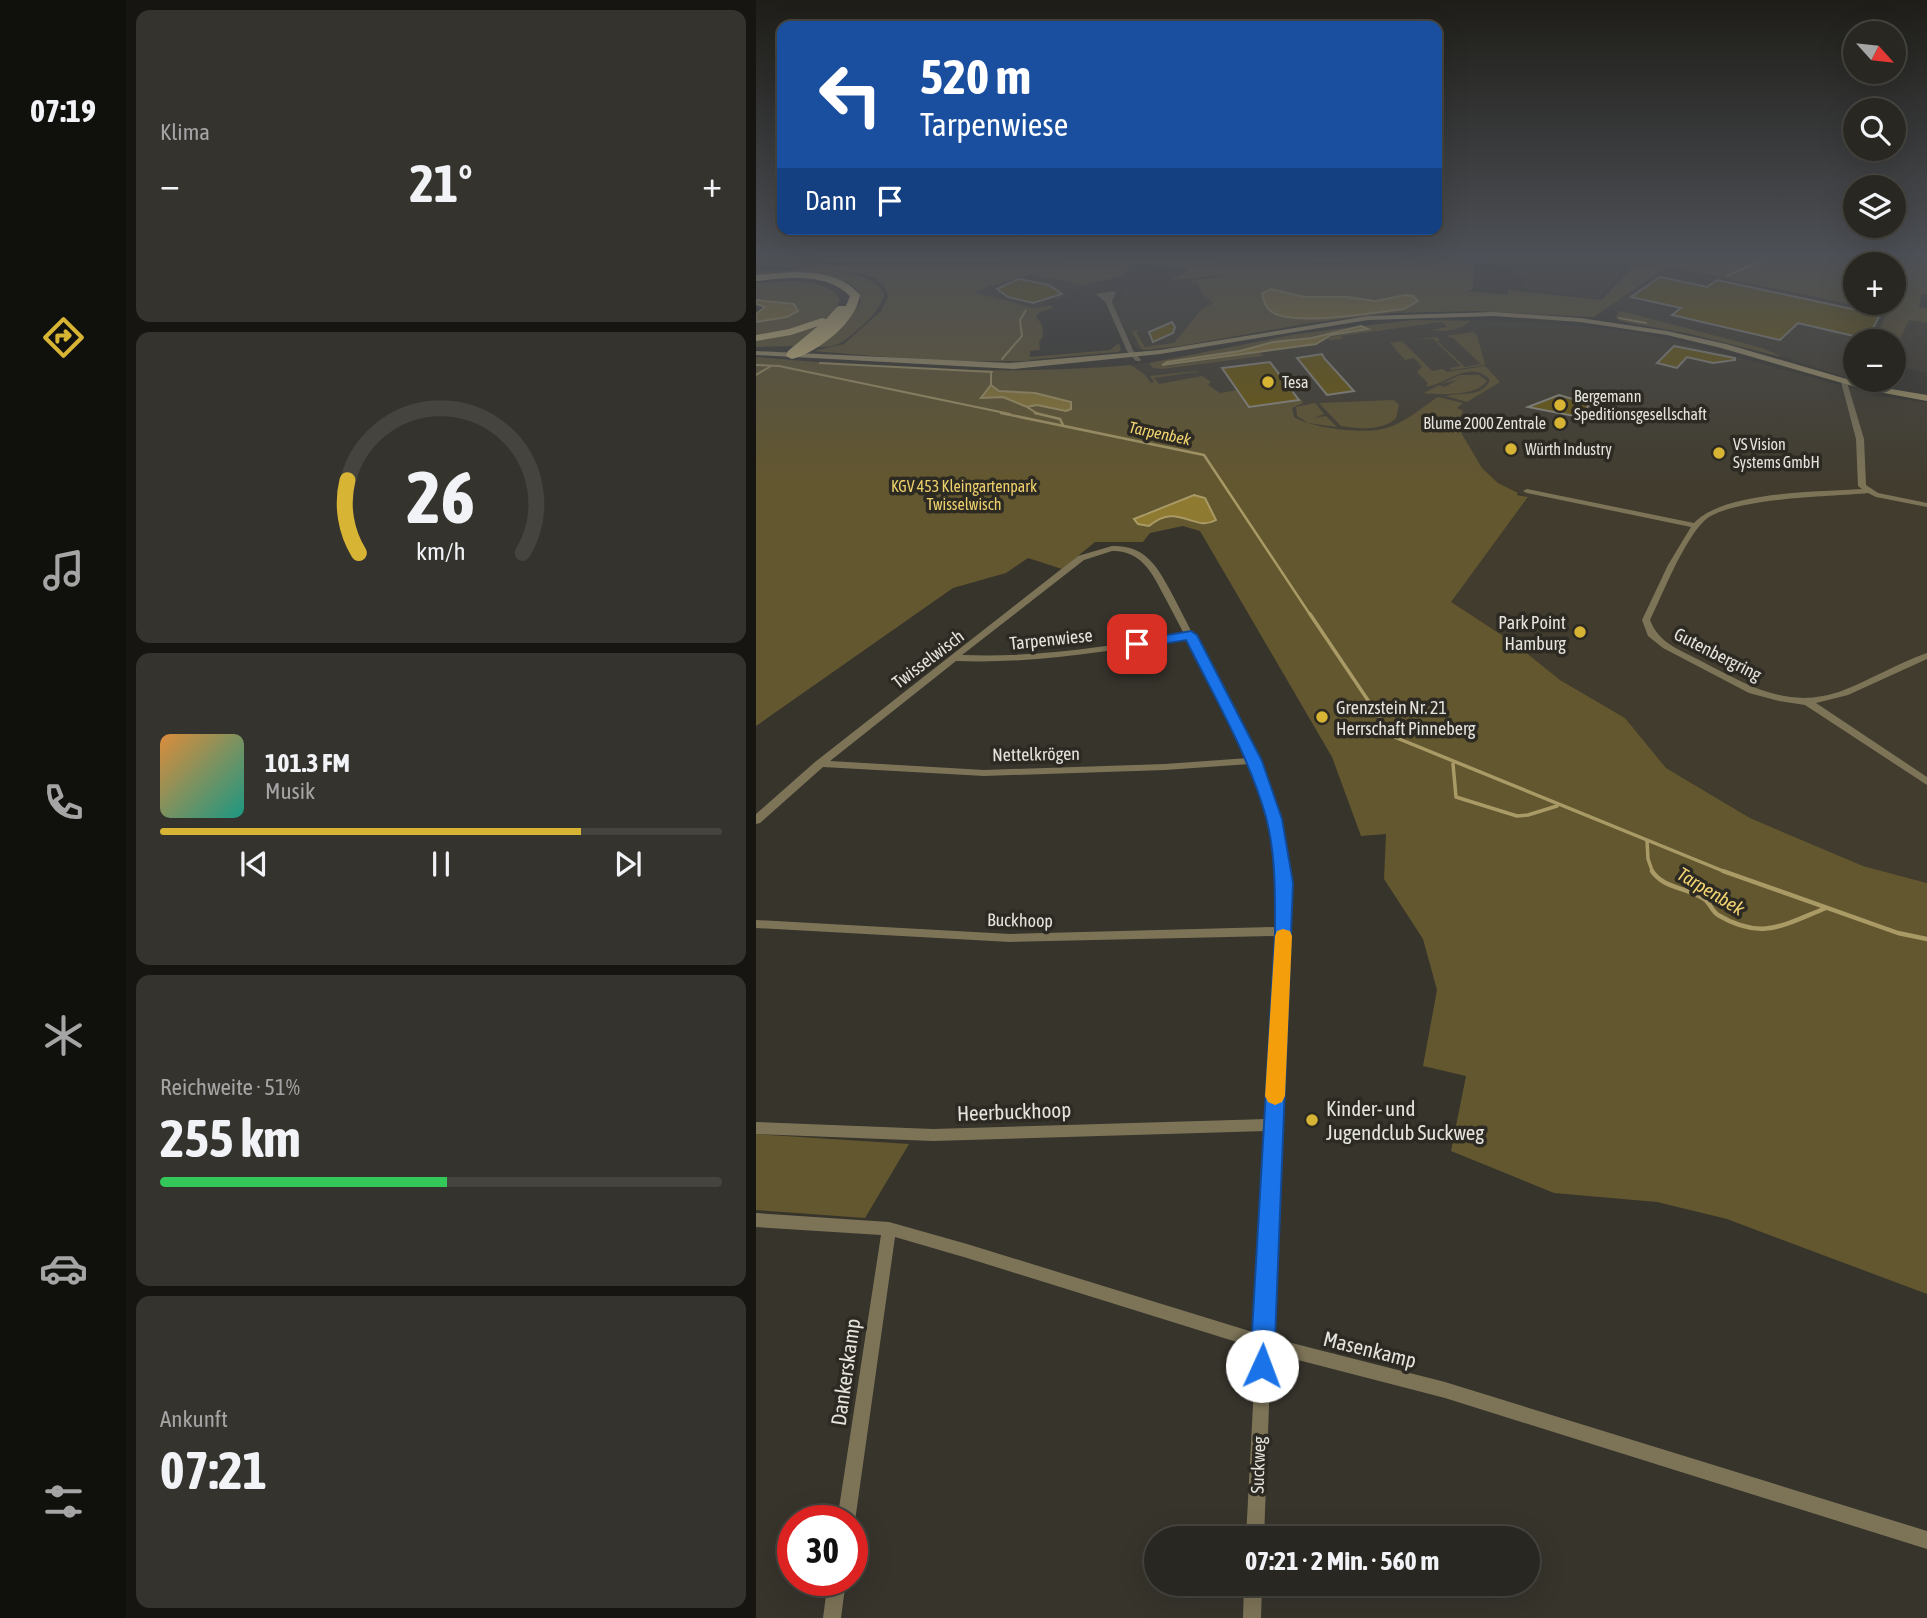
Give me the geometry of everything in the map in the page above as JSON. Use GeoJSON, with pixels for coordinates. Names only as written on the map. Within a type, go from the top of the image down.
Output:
{"type":"FeatureCollection","features":[{"type":"Feature","properties":{"kind":"highway"},"geometry":{"type":"LineString","coordinates":[[756,338],[788,332]]}},
{"type":"Feature","properties":{"kind":"highway"},"geometry":{"type":"LineString","coordinates":[[796,354],[820,332]]}},
{"type":"Feature","properties":{"kind":"highway"},"geometry":{"type":"LineString","coordinates":[[796,354],[824,332]]}},
{"type":"Feature","properties":{"kind":"main road"},"geometry":{"type":"LineString","coordinates":[[756,351],[1006,366],[1052,366],[1135,357],[1278,332]]}},
{"type":"Feature","properties":{"kind":"main road"},"geometry":{"type":"LineString","coordinates":[[1649,332],[1696,339],[1843,382]]}},
{"type":"Feature","properties":{"kind":"main road"},"geometry":{"type":"LineString","coordinates":[[1896,392],[1927,398]]}},
{"type":"Feature","properties":{"kind":"street"},"geometry":{"type":"LineString","coordinates":[[1123,332],[1135,357]]}},
{"type":"Feature","properties":{"kind":"street"},"geometry":{"type":"LineString","coordinates":[[1847,392],[1860,439],[1860,481],[1867,491]]}},
{"type":"Feature","properties":{"kind":"street"},"geometry":{"type":"LineString","coordinates":[[1527,491],[1696,526]]}},
{"type":"Feature","properties":{"kind":"street","name":"Gutenbergring"},"geometry":{"type":"LineString","coordinates":[[1927,505],[1867,491],[1725,507],[1707,514],[1696,526],[1646,620],[1651,634],[1666,646],[1752,691],[1808,702],[1845,693],[1927,656]]}},
{"type":"Feature","properties":{"kind":"street","name":"Twisselwisch"},"geometry":{"type":"LineString","coordinates":[[756,820],[819,764],[1082,558],[1104,549],[1132,550]]}},
{"type":"Feature","properties":{"kind":"street","name":"Suckweg"},"geometry":{"type":"LineString","coordinates":[[1132,550],[1146,558],[1155,570],[1254,761],[1274,819],[1284,883],[1255,1526]]}},
{"type":"Feature","properties":{"kind":"street","name":"Tarpenwiese"},"geometry":{"type":"LineString","coordinates":[[956,658],[993,660],[1046,656],[1191,635]]}},
{"type":"Feature","properties":{"kind":"street"},"geometry":{"type":"LineString","coordinates":[[1808,702],[1927,782]]}},
{"type":"Feature","properties":{"kind":"street","name":"Nettelkrögen"},"geometry":{"type":"LineString","coordinates":[[819,764],[984,773],[1152,768],[1254,761]]}},
{"type":"Feature","properties":{"kind":"street","name":"Buckhoop"},"geometry":{"type":"LineString","coordinates":[[756,924],[1010,939],[1200,936],[1283,931]]}},
{"type":"Feature","properties":{"kind":"street","name":"Heerbuckhoop"},"geometry":{"type":"LineString","coordinates":[[756,1128],[933,1135],[1273,1125]]}},
{"type":"Feature","properties":{"kind":"street","name":"Masenkamp"},"geometry":{"type":"LineString","coordinates":[[756,1220],[889,1229],[1263,1343],[1445,1390],[1927,1541]]}},
{"type":"Feature","properties":{"kind":"street","name":"Dankerskamp"},"geometry":{"type":"LineString","coordinates":[[848,1505],[889,1229]]}},
{"type":"Feature","properties":{"kind":"street"},"geometry":{"type":"LineString","coordinates":[[832,1618],[835,1596]]}},
{"type":"Feature","properties":{"kind":"street"},"geometry":{"type":"LineString","coordinates":[[1252,1618],[1253,1596]]}},
{"type":"Feature","properties":{"kind":"shaded area"},"geometry":{"type":"Polygon","coordinates":[[[1127,332],[1189,332],[1178,344],[1139,350],[1134,347],[1127,332]]]}},
{"type":"Feature","properties":{"kind":"shaded area"},"geometry":{"type":"Polygon","coordinates":[[[1318,332],[1630,332],[1678,341],[1843,386],[1843,392],[1864,392],[1927,403],[1927,883],[1863,866],[1750,818],[1666,768],[1625,718],[1560,680],[1514,643],[1450,602],[1528,498],[1498,483],[1482,468],[1459,429],[1458,405],[1393,430],[1338,433],[1149,387],[1131,365],[1318,332]]]}},
{"type":"Feature","properties":{"kind":"shaded area"},"geometry":{"type":"Polygon","coordinates":[[[1339,332],[1353,332],[1331,335],[1316,344],[1162,365],[1240,351],[1273,342],[1312,338],[1339,332]]]}},
{"type":"Feature","properties":{"kind":"shaded area"},"geometry":{"type":"Polygon","coordinates":[[[1683,332],[1843,332],[1843,377],[1780,356],[1683,332]]]}},
{"type":"Feature","properties":{"kind":"shaded area"},"geometry":{"type":"Polygon","coordinates":[[[1906,332],[1927,332],[1927,373],[1906,368],[1906,332]]]}},
{"type":"Feature","properties":{"kind":"shaded area"},"geometry":{"type":"Polygon","coordinates":[[[991,385],[999,391],[1035,393],[1071,402],[1071,409],[1066,411],[1037,405],[1027,407],[1003,397],[981,398],[991,385]]]}},
{"type":"Feature","properties":{"kind":"shaded area"},"geometry":{"type":"Polygon","coordinates":[[[1194,495],[1205,498],[1216,520],[1200,523],[1169,516],[1149,526],[1138,524],[1134,519],[1194,495]]]}},
{"type":"Feature","properties":{"kind":"green space"},"geometry":{"type":"Polygon","coordinates":[[[756,332],[789,332],[756,337],[756,332]]]}},
{"type":"Feature","properties":{"kind":"green space"},"geometry":{"type":"Polygon","coordinates":[[[786,332],[812,332],[794,346],[756,347],[756,339],[786,332]]]}},
{"type":"Feature","properties":{"kind":"green space"},"geometry":{"type":"Polygon","coordinates":[[[832,332],[856,332],[837,344],[817,347],[832,332]]]}},
{"type":"Feature","properties":{"kind":"green space"},"geometry":{"type":"Polygon","coordinates":[[[858,332],[1043,332],[1039,342],[1040,350],[1030,351],[1030,357],[1110,350],[1119,343],[1121,350],[1028,360],[1032,361],[937,361],[813,351],[844,344],[858,332]]]}},
{"type":"Feature","properties":{"kind":"green space"},"geometry":{"type":"Polygon","coordinates":[[[1132,332],[1137,332],[1145,347],[1174,343],[1183,332],[1263,332],[1146,350],[1141,349],[1132,332]]]}},
{"type":"Feature","properties":{"kind":"green space"},"geometry":{"type":"Polygon","coordinates":[[[1340,332],[1167,362],[1167,366],[1260,352],[1263,356],[1162,369],[1153,368],[1149,363],[1297,334],[1340,332]]]}},
{"type":"Feature","properties":{"kind":"green space"},"geometry":{"type":"Polygon","coordinates":[[[1373,332],[1341,336],[1343,339],[1326,338],[1373,332]]]}},
{"type":"Feature","properties":{"kind":"green space"},"geometry":{"type":"Polygon","coordinates":[[[1473,332],[1477,335],[1485,365],[1452,370],[1450,368],[1461,366],[1433,339],[1414,340],[1437,337],[1440,340],[1437,341],[1465,367],[1481,364],[1453,338],[1446,336],[1473,332]]]}},
{"type":"Feature","properties":{"kind":"green space"},"geometry":{"type":"Polygon","coordinates":[[[1677,332],[1699,332],[1762,348],[1782,357],[1677,332]]]}},
{"type":"Feature","properties":{"kind":"green space"},"geometry":{"type":"Polygon","coordinates":[[[1402,341],[1432,371],[1443,369],[1447,372],[1485,366],[1500,382],[1467,402],[1446,396],[1477,392],[1490,380],[1482,374],[1465,372],[1426,386],[1428,383],[1417,372],[1422,367],[1414,358],[1405,360],[1390,343],[1402,341]]]}},
{"type":"Feature","properties":{"kind":"green space","name":"KGV 453 Kleingartenpark Twisselwisch"},"geometry":{"type":"Polygon","coordinates":[[[756,357],[942,369],[1037,370],[1131,365],[1151,383],[1154,382],[1150,376],[1196,371],[1199,373],[1154,378],[1159,384],[1202,376],[1211,382],[1208,385],[1220,393],[1237,390],[1249,407],[1301,399],[1303,403],[1292,408],[1294,417],[1302,421],[1325,427],[1366,431],[1393,426],[1438,397],[1463,403],[1457,408],[1463,411],[1459,419],[1459,429],[1482,468],[1498,483],[1518,493],[1517,495],[1528,497],[1451,602],[1514,643],[1560,680],[1625,718],[1666,768],[1750,818],[1863,866],[1927,883],[1927,1294],[1727,1219],[1657,1202],[1554,1193],[1451,1151],[1466,1076],[1423,1066],[1437,990],[1423,939],[1384,879],[1386,834],[1361,836],[1332,757],[1200,531],[1183,526],[1150,533],[1143,542],[1095,542],[1062,569],[1028,558],[1006,573],[953,588],[756,726],[756,357]],[[1194,495],[1143,514],[1183,518],[1196,523],[1194,495]]]}},
{"type":"Feature","properties":{"kind":"green space"},"geometry":{"type":"Polygon","coordinates":[[[1460,375],[1479,375],[1487,381],[1467,392],[1424,393],[1439,385],[1445,387],[1457,380],[1441,384],[1460,375]]]}},
{"type":"Feature","properties":{"kind":"green space"},"geometry":{"type":"Polygon","coordinates":[[[1394,400],[1399,405],[1396,418],[1384,425],[1370,428],[1341,426],[1319,403],[1394,400]]]}},
{"type":"Feature","properties":{"kind":"green space"},"geometry":{"type":"Polygon","coordinates":[[[1315,403],[1324,414],[1314,418],[1326,416],[1337,427],[1308,423],[1297,416],[1296,407],[1315,403]]]}},
{"type":"Feature","properties":{"kind":"green space"},"geometry":{"type":"Polygon","coordinates":[[[756,1134],[909,1144],[865,1218],[756,1210],[756,1134]]]}},
{"type":"Feature","properties":{"kind":"building"},"geometry":{"type":"Polygon","coordinates":[[[1150,332],[1173,332],[1153,342],[1150,332]]]}},
{"type":"Feature","properties":{"kind":"building"},"geometry":{"type":"Polygon","coordinates":[[[1743,332],[1789,332],[1780,340],[1743,332]]]}},
{"type":"Feature","properties":{"kind":"building"},"geometry":{"type":"Polygon","coordinates":[[[1674,346],[1735,360],[1713,363],[1687,357],[1677,368],[1657,363],[1674,346]]]}},
{"type":"Feature","properties":{"kind":"building"},"geometry":{"type":"Polygon","coordinates":[[[1322,354],[1354,391],[1327,395],[1297,358],[1322,354]]]}},
{"type":"Feature","properties":{"kind":"building"},"geometry":{"type":"Polygon","coordinates":[[[1270,362],[1299,400],[1249,407],[1222,368],[1270,362]]]}},
{"type":"Feature","properties":{"kind":"building","name":"Bergemann Speditionsgesellschaft"},"geometry":{"type":"Polygon","coordinates":[[[1559,395],[1590,404],[1579,417],[1528,407],[1559,395]]]}},
{"type":"Feature","properties":{"kind":"waterway"},"geometry":{"type":"LineString","coordinates":[[1002,359],[1022,336],[1021,332]]}},
{"type":"Feature","properties":{"kind":"waterway"},"geometry":{"type":"LineString","coordinates":[[820,363],[992,372]]}},
{"type":"Feature","properties":{"kind":"waterway","name":"Tarpenbek"},"geometry":{"type":"LineString","coordinates":[[756,365],[779,366],[1010,414]]}},
{"type":"Feature","properties":{"kind":"waterway"},"geometry":{"type":"LineString","coordinates":[[756,375],[771,366]]}},
{"type":"Feature","properties":{"kind":"waterway"},"geometry":{"type":"LineString","coordinates":[[991,373],[991,385]]}},
{"type":"Feature","properties":{"kind":"waterway"},"geometry":{"type":"LineString","coordinates":[[1027,407],[1037,414]]}},
{"type":"Feature","properties":{"kind":"waterway","name":"Tarpenbek"},"geometry":{"type":"LineString","coordinates":[[1001,413],[1204,455],[1311,616]]}},
{"type":"Feature","properties":{"kind":"waterway"},"geometry":{"type":"LineString","coordinates":[[1037,414],[1060,419],[1063,425]]}},
{"type":"Feature","properties":{"kind":"waterway","name":"Tarpenbek"},"geometry":{"type":"LineString","coordinates":[[1310,614],[1392,736],[1724,871]]}},
{"type":"Feature","properties":{"kind":"waterway","name":"Tarpenbek"},"geometry":{"type":"LineString","coordinates":[[1453,764],[1456,797],[1517,816],[1557,806]]}},
{"type":"Feature","properties":{"kind":"waterway","name":"Tarpenbek"},"geometry":{"type":"LineString","coordinates":[[1647,841],[1648,859],[1652,872]]}},
{"type":"Feature","properties":{"kind":"waterway","name":"Tarpenbek"},"geometry":{"type":"LineString","coordinates":[[1724,871],[1898,933],[1927,939]]}},
{"type":"Feature","properties":{"kind":"waterway","name":"Tarpenbek"},"geometry":{"type":"LineString","coordinates":[[1724,871],[1728,873]]}},
{"type":"Feature","properties":{"kind":"waterway","name":"Tarpenbek"},"geometry":{"type":"LineString","coordinates":[[1652,872],[1669,885],[1704,899],[1718,915],[1747,927],[1760,929],[1785,925],[1826,908]]}},
{"type":"Feature","properties":{"kind":"slow traffic"},"geometry":{"type":"LineString","coordinates":[[1275,1096],[1283,936]]}},
{"type":"Feature","properties":{"kind":"place","name":"Tesa"},"geometry":{"type":"Point","coordinates":[1268,382]}},
{"type":"Feature","properties":{"kind":"place","name":"Bergemann Speditionsgesellschaft"},"geometry":{"type":"Point","coordinates":[1560,405]}},
{"type":"Feature","properties":{"kind":"place","name":"Blume 2000 Zentrale"},"geometry":{"type":"Point","coordinates":[1560,423]}},
{"type":"Feature","properties":{"kind":"place","name":"Würth Industry"},"geometry":{"type":"Point","coordinates":[1511,449]}},
{"type":"Feature","properties":{"kind":"place","name":"VS Vision Systems GmbH"},"geometry":{"type":"Point","coordinates":[1719,453]}},
{"type":"Feature","properties":{"kind":"place","name":"Park Point Hamburg"},"geometry":{"type":"Point","coordinates":[1580,632]}},
{"type":"Feature","properties":{"kind":"place","name":"Grenzstein Nr. 21 Herrschaft Pinneberg"},"geometry":{"type":"Point","coordinates":[1322,717]}},
{"type":"Feature","properties":{"kind":"place","name":"Kinder- und Jugendclub Suckweg"},"geometry":{"type":"Point","coordinates":[1312,1120]}},
{"type":"Feature","properties":{"kind":"route"},"geometry":{"type":"LineString","coordinates":[[1137,644],[1191,635],[1254,761],[1274,819],[1284,883],[1283,935],[1262,1366]]}}]}
